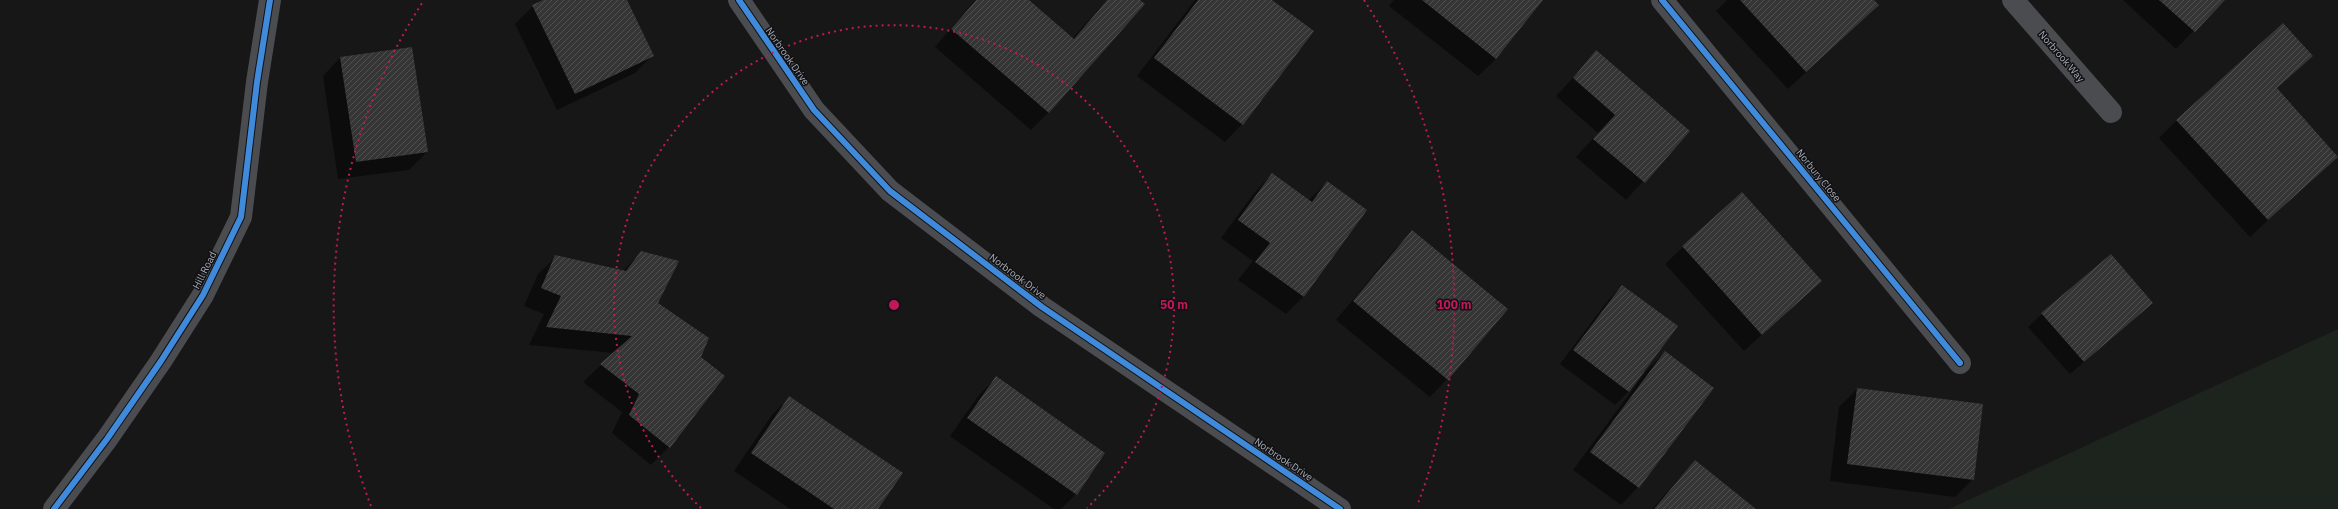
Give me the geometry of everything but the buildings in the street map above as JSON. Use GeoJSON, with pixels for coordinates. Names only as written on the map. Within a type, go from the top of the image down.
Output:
{"type":"FeatureCollection","features":[{"type":"Feature","properties":{"kind":"street","name":"Hill Road"},"geometry":{"type":"LineString","coordinates":[[54,509],[107,439],[161,361],[203,294],[241,217],[257,82],[270,0]]}},
{"type":"Feature","properties":{"kind":"street","name":"Norbrook Drive"},"geometry":{"type":"LineString","coordinates":[[739,0],[814,110],[890,191],[1042,308],[1340,509]]}},
{"type":"Feature","properties":{"kind":"street","name":"Norbury Close"},"geometry":{"type":"LineString","coordinates":[[1662,0],[1960,363]]}},
{"type":"Feature","properties":{"kind":"street","name":"Norbrook Way"},"geometry":{"type":"LineString","coordinates":[[2013,0],[2111,112]]}},
{"type":"Feature","properties":{"kind":"shaded area"},"geometry":{"type":"Polygon","coordinates":[[[2338,329],[2338,509],[1949,509],[2338,329]]]}},
{"type":"Feature","properties":{"kind":"cycle path"},"geometry":{"type":"LineString","coordinates":[[54,509],[107,439],[161,361],[203,295],[241,217],[257,82],[270,0]]}},
{"type":"Feature","properties":{"kind":"cycle path"},"geometry":{"type":"LineString","coordinates":[[739,0],[814,110],[890,191],[1042,307],[1340,509]]}},
{"type":"Feature","properties":{"kind":"cycle path"},"geometry":{"type":"LineString","coordinates":[[1662,0],[1960,363]]}}]}
